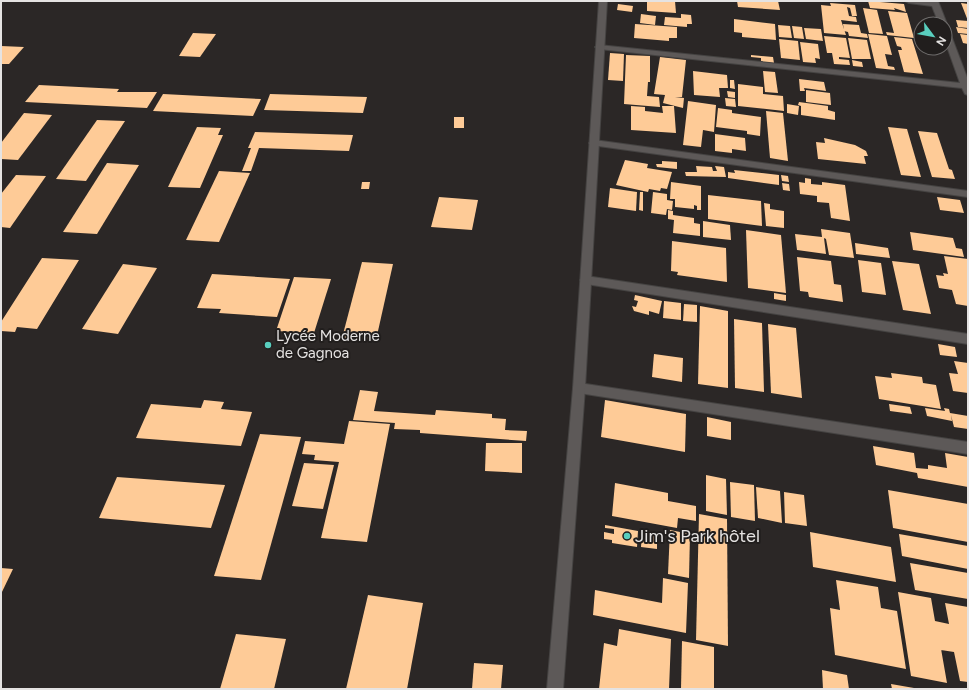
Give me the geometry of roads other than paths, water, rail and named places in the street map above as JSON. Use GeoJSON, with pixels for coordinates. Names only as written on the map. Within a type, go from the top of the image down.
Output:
{"type":"FeatureCollection","features":[{"type":"Feature","properties":{"kind":"street"},"geometry":{"type":"LineString","coordinates":[[555,689],[579,388],[603,1]]}},
{"type":"Feature","properties":{"kind":"street"},"geometry":{"type":"LineString","coordinates":[[909,1],[935,2],[940,16]]}},
{"type":"Feature","properties":{"kind":"street"},"geometry":{"type":"LineString","coordinates":[[599,47],[967,90],[965,75],[953,48]]}},
{"type":"Feature","properties":{"kind":"street"},"geometry":{"type":"LineString","coordinates":[[594,143],[968,194]]}},
{"type":"Feature","properties":{"kind":"street"},"geometry":{"type":"LineString","coordinates":[[586,280],[968,339]]}},
{"type":"Feature","properties":{"kind":"street"},"geometry":{"type":"LineString","coordinates":[[579,388],[968,448]]}},
{"type":"Feature","properties":{"kind":"place","name":"Lycée Moderne de Gagnoa"},"geometry":{"type":"Point","coordinates":[268,345]}},
{"type":"Feature","properties":{"kind":"place","name":"Jim's Park hôtel"},"geometry":{"type":"Point","coordinates":[627,536]}}]}
